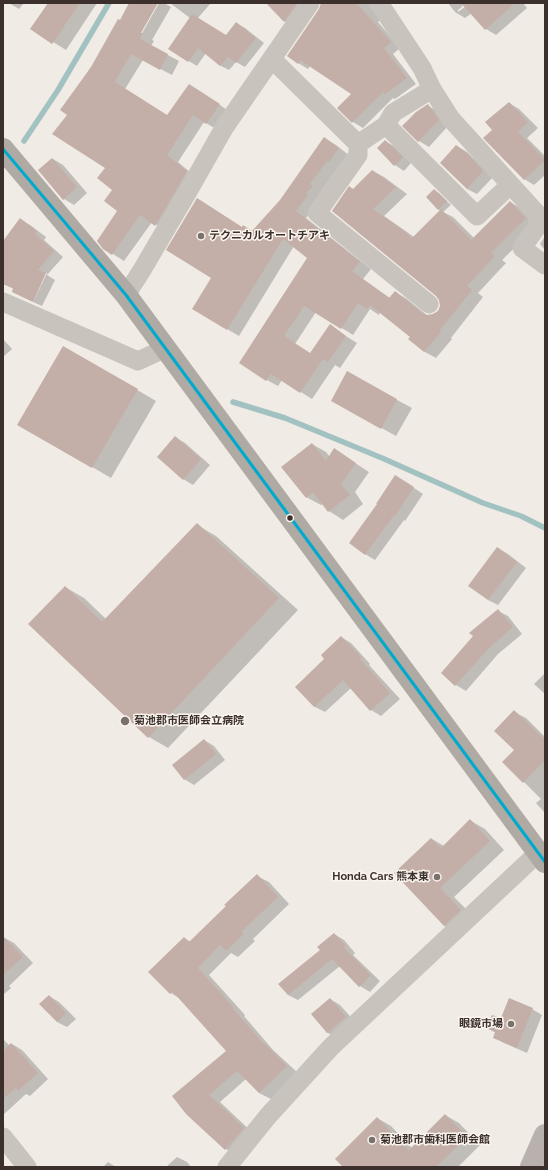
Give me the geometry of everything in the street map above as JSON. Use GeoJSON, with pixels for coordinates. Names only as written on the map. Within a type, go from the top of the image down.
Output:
{"type":"FeatureCollection","features":[{"type":"Feature","properties":{"kind":"highway"},"geometry":{"type":"LineString","coordinates":[[3,149],[126,295],[542,857]]}},
{"type":"Feature","properties":{"kind":"main road"},"geometry":{"type":"LineString","coordinates":[[531,1167],[545,1135]]}},
{"type":"Feature","properties":{"kind":"street"},"geometry":{"type":"LineString","coordinates":[[126,295],[224,128],[310,3]]}},
{"type":"Feature","properties":{"kind":"street"},"geometry":{"type":"LineString","coordinates":[[379,3],[422,68],[432,89],[451,119],[539,216],[537,227],[522,248],[545,265]]}},
{"type":"Feature","properties":{"kind":"street"},"geometry":{"type":"LineString","coordinates":[[272,59],[358,144],[358,154],[317,213],[429,304]]}},
{"type":"Feature","properties":{"kind":"street"},"geometry":{"type":"LineString","coordinates":[[358,144],[386,125],[393,113],[432,89]]}},
{"type":"Feature","properties":{"kind":"street"},"geometry":{"type":"LineString","coordinates":[[386,125],[477,216],[510,185]]}},
{"type":"Feature","properties":{"kind":"street"},"geometry":{"type":"LineString","coordinates":[[3,302],[138,361],[166,348]]}},
{"type":"Feature","properties":{"kind":"street"},"geometry":{"type":"LineString","coordinates":[[228,1167],[268,1116],[331,1047],[542,857]]}},
{"type":"Feature","properties":{"kind":"street"},"geometry":{"type":"LineString","coordinates":[[3,1137],[27,1167]]}},
{"type":"Feature","properties":{"kind":"building"},"geometry":{"type":"Polygon","coordinates":[[[48,3],[80,3],[52,44],[30,29],[48,3]]]}},
{"type":"Feature","properties":{"kind":"building"},"geometry":{"type":"Polygon","coordinates":[[[129,3],[158,3],[141,33],[143,33],[140,39],[168,54],[160,70],[131,54],[115,82],[167,115],[189,84],[220,104],[206,124],[193,115],[167,155],[187,171],[155,226],[140,215],[112,255],[103,249],[97,241],[117,211],[104,201],[112,190],[97,178],[105,168],[52,134],[67,115],[60,110],[91,67],[118,19],[120,20],[129,3]]]}},
{"type":"Feature","properties":{"kind":"building"},"geometry":{"type":"Polygon","coordinates":[[[266,3],[297,3],[284,22],[266,3]]]}},
{"type":"Feature","properties":{"kind":"building"},"geometry":{"type":"Polygon","coordinates":[[[321,3],[355,3],[360,7],[391,42],[384,48],[407,78],[385,94],[383,92],[352,123],[337,108],[351,94],[300,60],[298,64],[287,56],[319,9],[321,3]]]}},
{"type":"Feature","properties":{"kind":"building"},"geometry":{"type":"Polygon","coordinates":[[[461,3],[515,3],[485,30],[461,3]]]}},
{"type":"Feature","properties":{"kind":"building"},"geometry":{"type":"Polygon","coordinates":[[[192,14],[226,35],[236,22],[256,38],[236,63],[228,57],[220,66],[198,48],[188,62],[168,49],[192,14]]]}},
{"type":"Feature","properties":{"kind":"building"},"geometry":{"type":"Polygon","coordinates":[[[509,102],[528,122],[518,132],[545,160],[524,180],[483,138],[492,130],[485,122],[509,102]]]}},
{"type":"Feature","properties":{"kind":"building"},"geometry":{"type":"Polygon","coordinates":[[[428,104],[439,120],[418,142],[402,126],[416,112],[428,104]]]}},
{"type":"Feature","properties":{"kind":"building"},"geometry":{"type":"Polygon","coordinates":[[[324,137],[339,148],[310,184],[313,186],[306,193],[308,195],[296,211],[360,262],[352,271],[389,298],[395,291],[422,313],[427,315],[438,311],[440,306],[439,300],[436,296],[332,211],[349,186],[353,189],[372,170],[396,187],[373,209],[402,229],[412,238],[441,209],[471,240],[510,201],[526,218],[491,253],[495,256],[467,286],[472,290],[424,352],[408,339],[410,337],[370,305],[367,309],[358,303],[341,329],[304,306],[284,336],[310,353],[330,324],[346,336],[328,362],[323,359],[300,393],[271,374],[266,381],[239,363],[307,258],[283,239],[227,330],[192,309],[211,278],[166,250],[197,198],[242,227],[243,225],[252,231],[280,200],[324,137]]]}},
{"type":"Feature","properties":{"kind":"building"},"geometry":{"type":"Polygon","coordinates":[[[385,140],[403,157],[394,166],[377,148],[385,140]]]}},
{"type":"Feature","properties":{"kind":"building"},"geometry":{"type":"Polygon","coordinates":[[[456,145],[467,153],[483,171],[467,189],[440,163],[456,145]]]}},
{"type":"Feature","properties":{"kind":"building"},"geometry":{"type":"Polygon","coordinates":[[[52,158],[77,187],[63,200],[38,170],[52,158]]]}},
{"type":"Feature","properties":{"kind":"building"},"geometry":{"type":"Polygon","coordinates":[[[434,189],[447,201],[438,210],[426,197],[434,189]]]}},
{"type":"Feature","properties":{"kind":"building"},"geometry":{"type":"Polygon","coordinates":[[[20,218],[37,231],[35,234],[54,251],[38,270],[46,273],[33,302],[12,292],[13,288],[3,284],[3,241],[20,218]]]}},
{"type":"Feature","properties":{"kind":"building"},"geometry":{"type":"Polygon","coordinates":[[[63,346],[138,389],[92,468],[17,425],[63,346]]]}},
{"type":"Feature","properties":{"kind":"building"},"geometry":{"type":"Polygon","coordinates":[[[347,371],[397,399],[381,429],[331,401],[347,371]]]}},
{"type":"Feature","properties":{"kind":"building"},"geometry":{"type":"Polygon","coordinates":[[[175,436],[201,459],[183,480],[157,457],[175,436]]]}},
{"type":"Feature","properties":{"kind":"building"},"geometry":{"type":"Polygon","coordinates":[[[312,443],[326,461],[334,448],[356,463],[341,484],[350,495],[328,512],[313,492],[306,498],[281,467],[312,443]]]}},
{"type":"Feature","properties":{"kind":"building"},"geometry":{"type":"Polygon","coordinates":[[[395,475],[414,487],[395,516],[394,515],[365,555],[349,543],[377,504],[395,475]]]}},
{"type":"Feature","properties":{"kind":"building"},"geometry":{"type":"Polygon","coordinates":[[[197,523],[279,598],[148,738],[28,624],[65,586],[102,622],[197,523]]]}},
{"type":"Feature","properties":{"kind":"building"},"geometry":{"type":"Polygon","coordinates":[[[497,547],[517,562],[488,600],[468,586],[497,547]]]}},
{"type":"Feature","properties":{"kind":"building"},"geometry":{"type":"Polygon","coordinates":[[[498,609],[513,627],[488,649],[455,686],[441,673],[473,636],[469,633],[498,609]]]}},
{"type":"Feature","properties":{"kind":"building"},"geometry":{"type":"Polygon","coordinates":[[[341,636],[361,657],[360,659],[390,693],[370,711],[343,680],[314,707],[295,687],[324,659],[321,655],[341,636]]]}},
{"type":"Feature","properties":{"kind":"building"},"geometry":{"type":"Polygon","coordinates":[[[514,710],[545,740],[545,760],[523,783],[502,762],[514,750],[494,731],[514,710]]]}},
{"type":"Feature","properties":{"kind":"building"},"geometry":{"type":"Polygon","coordinates":[[[204,739],[216,754],[184,780],[172,765],[204,739]]]}},
{"type":"Feature","properties":{"kind":"building"},"geometry":{"type":"Polygon","coordinates":[[[470,819],[490,841],[440,888],[461,910],[444,926],[394,873],[431,838],[441,848],[470,819]]]}},
{"type":"Feature","properties":{"kind":"building"},"geometry":{"type":"Polygon","coordinates":[[[257,874],[278,897],[241,932],[244,934],[226,951],[220,945],[198,968],[264,1044],[287,1066],[259,1093],[237,1071],[209,1095],[244,1128],[225,1150],[186,1114],[172,1096],[226,1051],[173,992],[170,994],[148,972],[184,937],[189,942],[226,906],[224,905],[257,874]]]}},
{"type":"Feature","properties":{"kind":"building"},"geometry":{"type":"Polygon","coordinates":[[[334,933],[346,946],[344,948],[371,975],[359,987],[332,959],[288,995],[278,984],[320,950],[317,947],[334,933]]]}},
{"type":"Feature","properties":{"kind":"building"},"geometry":{"type":"Polygon","coordinates":[[[3,936],[23,957],[3,975],[3,936]]]}},
{"type":"Feature","properties":{"kind":"building"},"geometry":{"type":"Polygon","coordinates":[[[49,995],[66,1013],[57,1022],[39,1004],[49,995]]]}},
{"type":"Feature","properties":{"kind":"building"},"geometry":{"type":"Polygon","coordinates":[[[330,998],[346,1017],[327,1033],[311,1014],[330,998]]]}},
{"type":"Feature","properties":{"kind":"building"},"geometry":{"type":"Polygon","coordinates":[[[509,998],[533,1008],[517,1048],[493,1038],[495,1032],[486,1028],[492,1015],[501,1018],[509,998]]]}},
{"type":"Feature","properties":{"kind":"building"},"geometry":{"type":"Polygon","coordinates":[[[11,1043],[38,1073],[18,1091],[16,1088],[3,1099],[3,1051],[11,1043]]]}},
{"type":"Feature","properties":{"kind":"building"},"geometry":{"type":"Polygon","coordinates":[[[445,1114],[467,1137],[436,1167],[343,1167],[335,1159],[377,1117],[409,1150],[445,1114]]]}},
{"type":"Feature","properties":{"kind":"waterway"},"geometry":{"type":"LineString","coordinates":[[24,141],[58,90],[109,3]]}},
{"type":"Feature","properties":{"kind":"waterway"},"geometry":{"type":"LineString","coordinates":[[233,402],[285,418],[382,458],[483,503],[521,516],[545,528]]}},
{"type":"Feature","properties":{"kind":"transit line"},"geometry":{"type":"LineString","coordinates":[[3,149],[126,295],[545,862]]}},
{"type":"Feature","properties":{"kind":"place","name":"テクニカルオートチアキ"},"geometry":{"type":"Point","coordinates":[201,236]}},
{"type":"Feature","properties":{"kind":"place","name":"菊池郡市医師会立病院"},"geometry":{"type":"Point","coordinates":[125,721]}},
{"type":"Feature","properties":{"kind":"place","name":"Honda Cars 熊本東"},"geometry":{"type":"Point","coordinates":[437,877]}},
{"type":"Feature","properties":{"kind":"place","name":"眼鏡市場"},"geometry":{"type":"Point","coordinates":[511,1024]}},
{"type":"Feature","properties":{"kind":"place","name":"菊池郡市歯科医師会館"},"geometry":{"type":"Point","coordinates":[372,1140]}}]}
